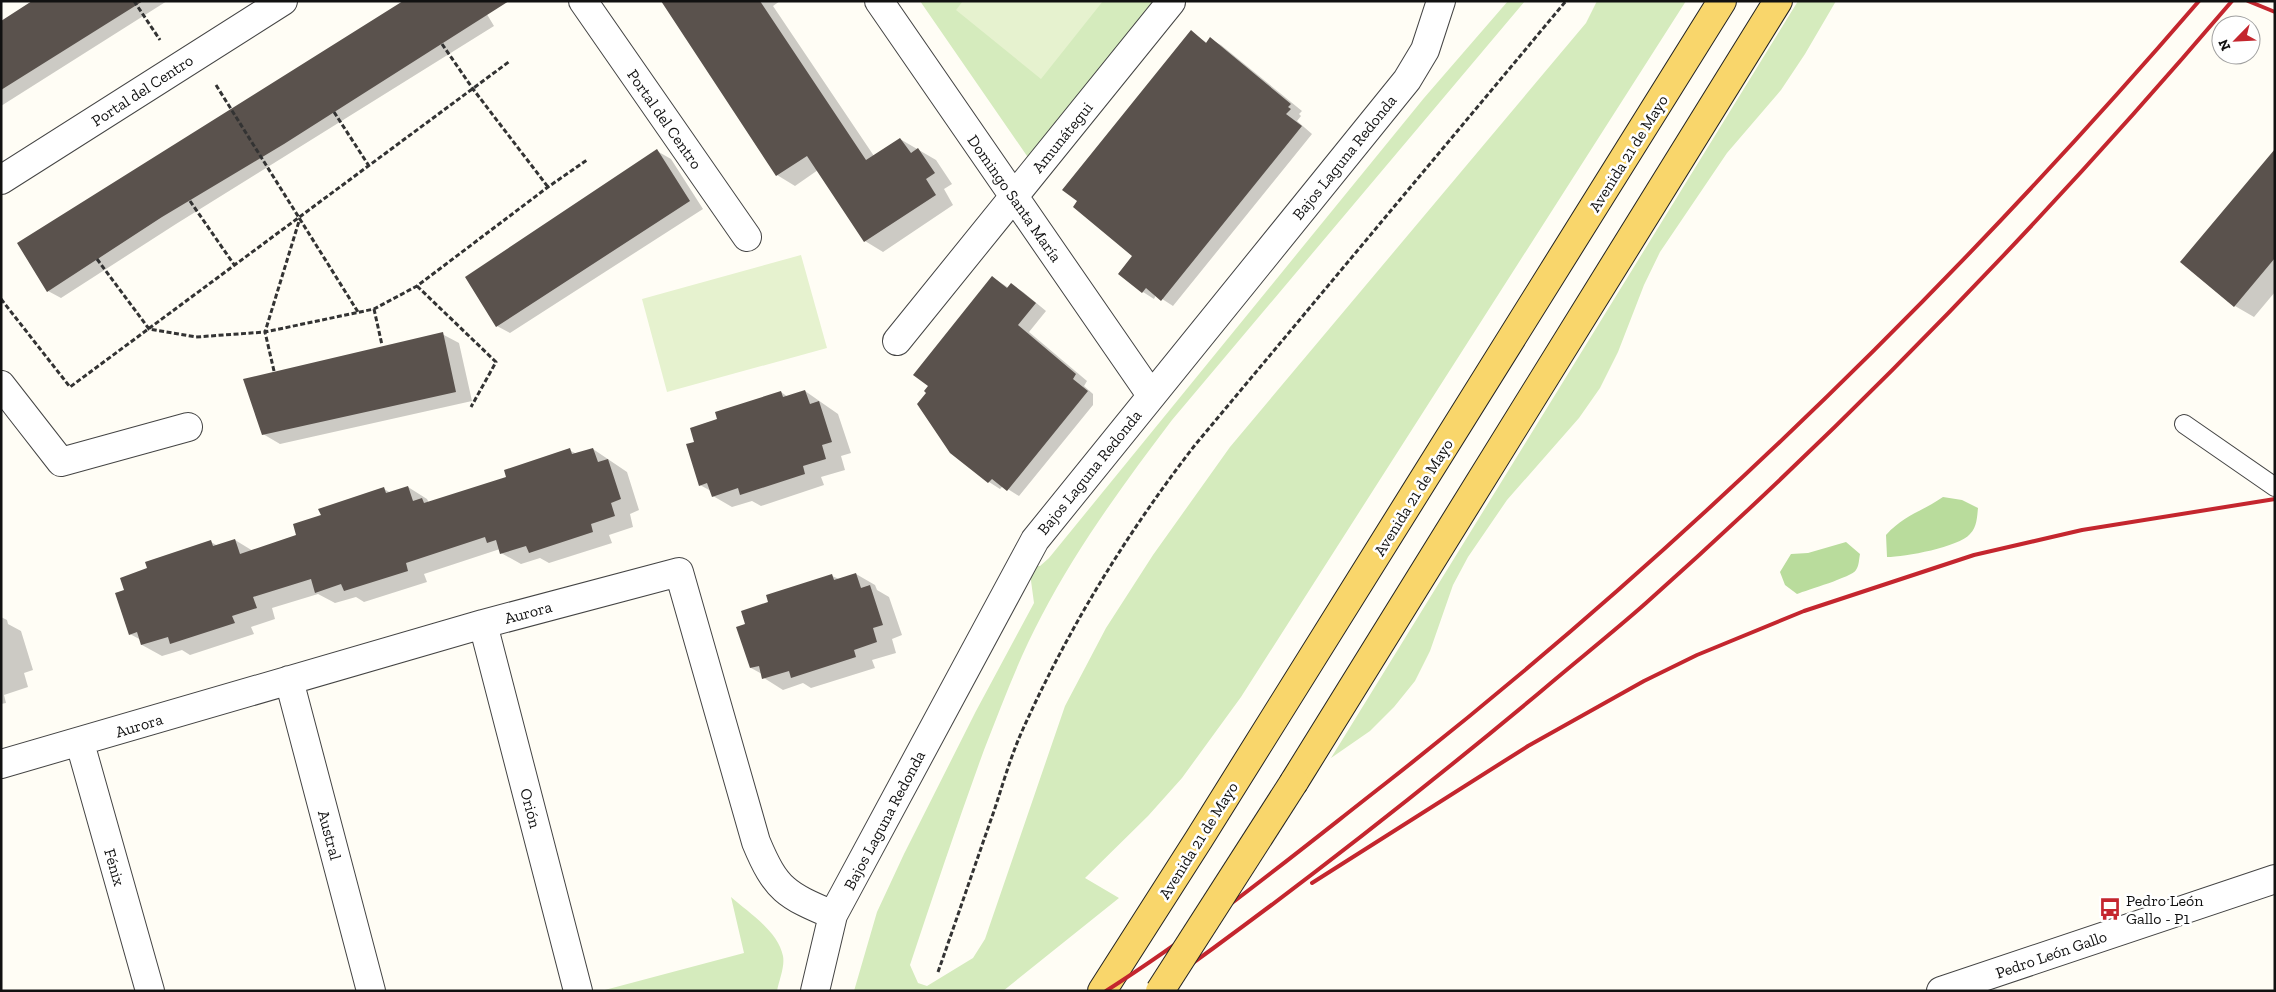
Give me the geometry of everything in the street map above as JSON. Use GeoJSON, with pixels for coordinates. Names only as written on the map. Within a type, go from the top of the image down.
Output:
{"type":"FeatureCollection","features":[{"type":"Feature","properties":{"kind":"main road","name":"Avenida 21 de Mayo"},"geometry":{"type":"LineString","coordinates":[[1102,991],[1199,839],[1722,1]]}},
{"type":"Feature","properties":{"kind":"main road"},"geometry":{"type":"LineString","coordinates":[[1160,991],[1294,782],[1778,1]]}},
{"type":"Feature","properties":{"kind":"street","name":"Portal del Centro"},"geometry":{"type":"LineString","coordinates":[[1,180],[283,1]]}},
{"type":"Feature","properties":{"kind":"street","name":"Portal del Centro"},"geometry":{"type":"LineString","coordinates":[[583,1],[747,237]]}},
{"type":"Feature","properties":{"kind":"street","name":"Domingo Santa María"},"geometry":{"type":"LineString","coordinates":[[879,1],[1151,396]]}},
{"type":"Feature","properties":{"kind":"street","name":"Bajos Laguna Redonda"},"geometry":{"type":"LineString","coordinates":[[815,991],[833,915],[1035,540],[1407,80],[1425,50],[1441,1]]}},
{"type":"Feature","properties":{"kind":"street","name":"Amunátegui"},"geometry":{"type":"LineString","coordinates":[[896,341],[1171,2]]}},
{"type":"Feature","properties":{"kind":"street"},"geometry":{"type":"LineString","coordinates":[[1,385],[61,462],[188,427]]}},
{"type":"Feature","properties":{"kind":"street","name":"Aurora"},"geometry":{"type":"LineString","coordinates":[[1,764],[80,743],[483,624],[679,572],[756,842],[767,867],[779,884],[796,899],[833,915]]}},
{"type":"Feature","properties":{"kind":"street","name":"Orión"},"geometry":{"type":"LineString","coordinates":[[483,624],[578,991]]}},
{"type":"Feature","properties":{"kind":"street","name":"Austral"},"geometry":{"type":"LineString","coordinates":[[290,680],[371,991]]}},
{"type":"Feature","properties":{"kind":"street","name":"Fénix"},"geometry":{"type":"LineString","coordinates":[[80,743],[150,991]]}},
{"type":"Feature","properties":{"kind":"street","name":"Pedro León Gallo"},"geometry":{"type":"LineString","coordinates":[[1941,991],[2275,879]]}},
{"type":"Feature","properties":{"kind":"lane"},"geometry":{"type":"LineString","coordinates":[[2184,424],[2275,487]]}},
{"type":"Feature","properties":{"kind":"path"},"geometry":{"type":"LineString","coordinates":[[134,1],[188,61],[300,217],[358,312]]}},
{"type":"Feature","properties":{"kind":"path"},"geometry":{"type":"LineString","coordinates":[[938,972],[1022,731],[1088,600],[1154,498],[1194,445],[1566,1]]}},
{"type":"Feature","properties":{"kind":"path"},"geometry":{"type":"LineString","coordinates":[[442,44],[473,89],[548,186]]}},
{"type":"Feature","properties":{"kind":"path"},"geometry":{"type":"LineString","coordinates":[[1,299],[70,387],[510,61]]}},
{"type":"Feature","properties":{"kind":"path"},"geometry":{"type":"LineString","coordinates":[[334,112],[369,166]]}},
{"type":"Feature","properties":{"kind":"path"},"geometry":{"type":"LineString","coordinates":[[97,259],[149,329],[196,337],[265,332],[374,309],[417,286],[548,186],[587,160]]}},
{"type":"Feature","properties":{"kind":"path"},"geometry":{"type":"LineString","coordinates":[[190,201],[235,266]]}},
{"type":"Feature","properties":{"kind":"path"},"geometry":{"type":"LineString","coordinates":[[274,371],[265,332],[300,217]]}},
{"type":"Feature","properties":{"kind":"path"},"geometry":{"type":"LineString","coordinates":[[417,286],[496,362],[471,407]]}},
{"type":"Feature","properties":{"kind":"path"},"geometry":{"type":"LineString","coordinates":[[374,309],[382,345]]}},
{"type":"Feature","properties":{"kind":"green space"},"geometry":{"type":"Polygon","coordinates":[[[920,1],[1172,1],[1036,169],[920,1]]]}},
{"type":"Feature","properties":{"kind":"green space"},"geometry":{"type":"Polygon","coordinates":[[[963,1],[1103,1],[1041,79],[956,10],[963,1]]]}},
{"type":"Feature","properties":{"kind":"green space"},"geometry":{"type":"Polygon","coordinates":[[[1508,1],[1525,1],[1172,420],[1120,491],[1071,564],[1026,648],[984,750],[910,965],[918,983],[927,986],[973,958],[985,939],[1065,706],[1106,628],[1153,555],[1230,447],[1586,23],[1597,1],[1686,1],[1241,697],[1182,778],[1148,816],[1085,878],[1119,898],[1003,991],[854,991],[877,912],[976,711],[1034,603],[1029,566],[1040,566],[1049,558],[1424,98],[1508,1]]]}},
{"type":"Feature","properties":{"kind":"green space"},"geometry":{"type":"Polygon","coordinates":[[[1798,1],[1836,1],[1781,90],[1727,153],[1660,252],[1644,285],[1618,352],[1600,388],[1579,418],[1507,500],[1468,557],[1453,585],[1430,651],[1415,681],[1394,707],[1370,731],[1331,758],[1798,1]]]}},
{"type":"Feature","properties":{"kind":"green space"},"geometry":{"type":"Polygon","coordinates":[[[801,255],[827,348],[667,392],[642,299],[801,255]]]}},
{"type":"Feature","properties":{"kind":"green space"},"geometry":{"type":"Polygon","coordinates":[[[1943,497],[1962,500],[1978,508],[1975,525],[1970,534],[1964,539],[1944,547],[1887,557],[1886,535],[1906,518],[1943,497]]]}},
{"type":"Feature","properties":{"kind":"green space"},"geometry":{"type":"Polygon","coordinates":[[[1846,542],[1860,554],[1858,567],[1853,573],[1797,594],[1785,585],[1780,572],[1791,554],[1808,553],[1846,542]]]}},
{"type":"Feature","properties":{"kind":"green space"},"geometry":{"type":"Polygon","coordinates":[[[731,897],[762,923],[780,947],[783,965],[777,991],[601,991],[744,953],[731,897]]]}},
{"type":"Feature","properties":{"kind":"building"},"geometry":{"type":"Polygon","coordinates":[[[32,1],[143,1],[1,90],[1,21],[32,1]]]}},
{"type":"Feature","properties":{"kind":"building"},"geometry":{"type":"Polygon","coordinates":[[[403,1],[509,1],[284,144],[162,217],[47,292],[17,243],[403,1]]]}},
{"type":"Feature","properties":{"kind":"building"},"geometry":{"type":"Polygon","coordinates":[[[661,1],[760,1],[866,160],[900,138],[911,153],[918,148],[935,173],[926,179],[936,195],[864,242],[807,156],[776,176],[661,1]]]}},
{"type":"Feature","properties":{"kind":"building"},"geometry":{"type":"Polygon","coordinates":[[[1191,30],[1206,43],[1210,37],[1291,104],[1288,107],[1291,109],[1286,114],[1302,126],[1161,301],[1146,288],[1142,293],[1118,274],[1132,256],[1073,207],[1077,201],[1062,190],[1191,30]]]}},
{"type":"Feature","properties":{"kind":"building"},"geometry":{"type":"Polygon","coordinates":[[[657,149],[690,201],[496,327],[465,277],[657,149]]]}},
{"type":"Feature","properties":{"kind":"building"},"geometry":{"type":"Polygon","coordinates":[[[2275,149],[2275,258],[2234,307],[2180,262],[2275,149]]]}},
{"type":"Feature","properties":{"kind":"building"},"geometry":{"type":"Polygon","coordinates":[[[992,276],[1007,288],[1011,283],[1036,303],[1018,325],[1076,374],[1073,379],[1088,391],[1007,491],[992,479],[988,483],[950,453],[917,404],[926,393],[924,391],[928,386],[913,375],[992,276]]]}},
{"type":"Feature","properties":{"kind":"building"},"geometry":{"type":"Polygon","coordinates":[[[443,332],[456,392],[262,435],[243,379],[443,332]]]}},
{"type":"Feature","properties":{"kind":"building"},"geometry":{"type":"Polygon","coordinates":[[[805,390],[810,404],[819,401],[832,442],[822,445],[826,459],[803,466],[805,474],[740,495],[738,488],[712,497],[707,483],[699,486],[686,444],[694,442],[690,428],[717,419],[715,412],[781,391],[783,397],[805,390]]]}},
{"type":"Feature","properties":{"kind":"building"},"geometry":{"type":"Polygon","coordinates":[[[570,448],[572,454],[593,448],[598,462],[608,459],[621,499],[611,503],[615,516],[591,524],[593,532],[529,553],[526,546],[500,554],[496,540],[487,543],[485,537],[406,563],[408,571],[344,591],[341,584],[315,593],[311,579],[253,597],[257,608],[232,616],[235,623],[170,644],[168,637],[141,645],[137,632],[129,635],[115,593],[124,590],[120,578],[147,568],[145,562],[211,540],[213,546],[235,539],[240,554],[296,535],[293,524],[321,515],[318,509],[384,487],[386,493],[408,486],[413,501],[422,498],[424,503],[506,477],[504,470],[570,448]]]}},
{"type":"Feature","properties":{"kind":"building"},"geometry":{"type":"Polygon","coordinates":[[[856,573],[861,588],[870,585],[883,625],[873,628],[877,642],[854,650],[856,657],[791,678],[789,671],[762,679],[759,666],[750,668],[736,627],[745,624],[741,611],[768,602],[766,595],[832,574],[834,580],[856,573]]]}},
{"type":"Feature","properties":{"kind":"railway"},"geometry":{"type":"LineString","coordinates":[[1106,991],[1179,942],[1386,783],[1604,603],[1709,508],[1812,412],[2010,211],[2106,107],[2199,1]]}},
{"type":"Feature","properties":{"kind":"railway"},"geometry":{"type":"LineString","coordinates":[[1154,991],[1301,883],[1445,770],[1646,603],[1723,533],[1875,387],[2022,236],[2232,1]]}},
{"type":"Feature","properties":{"kind":"railway"},"geometry":{"type":"LineString","coordinates":[[2248,1],[2275,12]]}},
{"type":"Feature","properties":{"kind":"railway"},"geometry":{"type":"LineString","coordinates":[[1312,883],[1528,746],[1644,681],[1697,655],[1804,611],[1974,555],[2082,530],[2275,499]]}},
{"type":"Feature","properties":{"kind":"place","name":"Pedro León Gallo - P1"},"geometry":{"type":"Point","coordinates":[2110,909]}}]}
